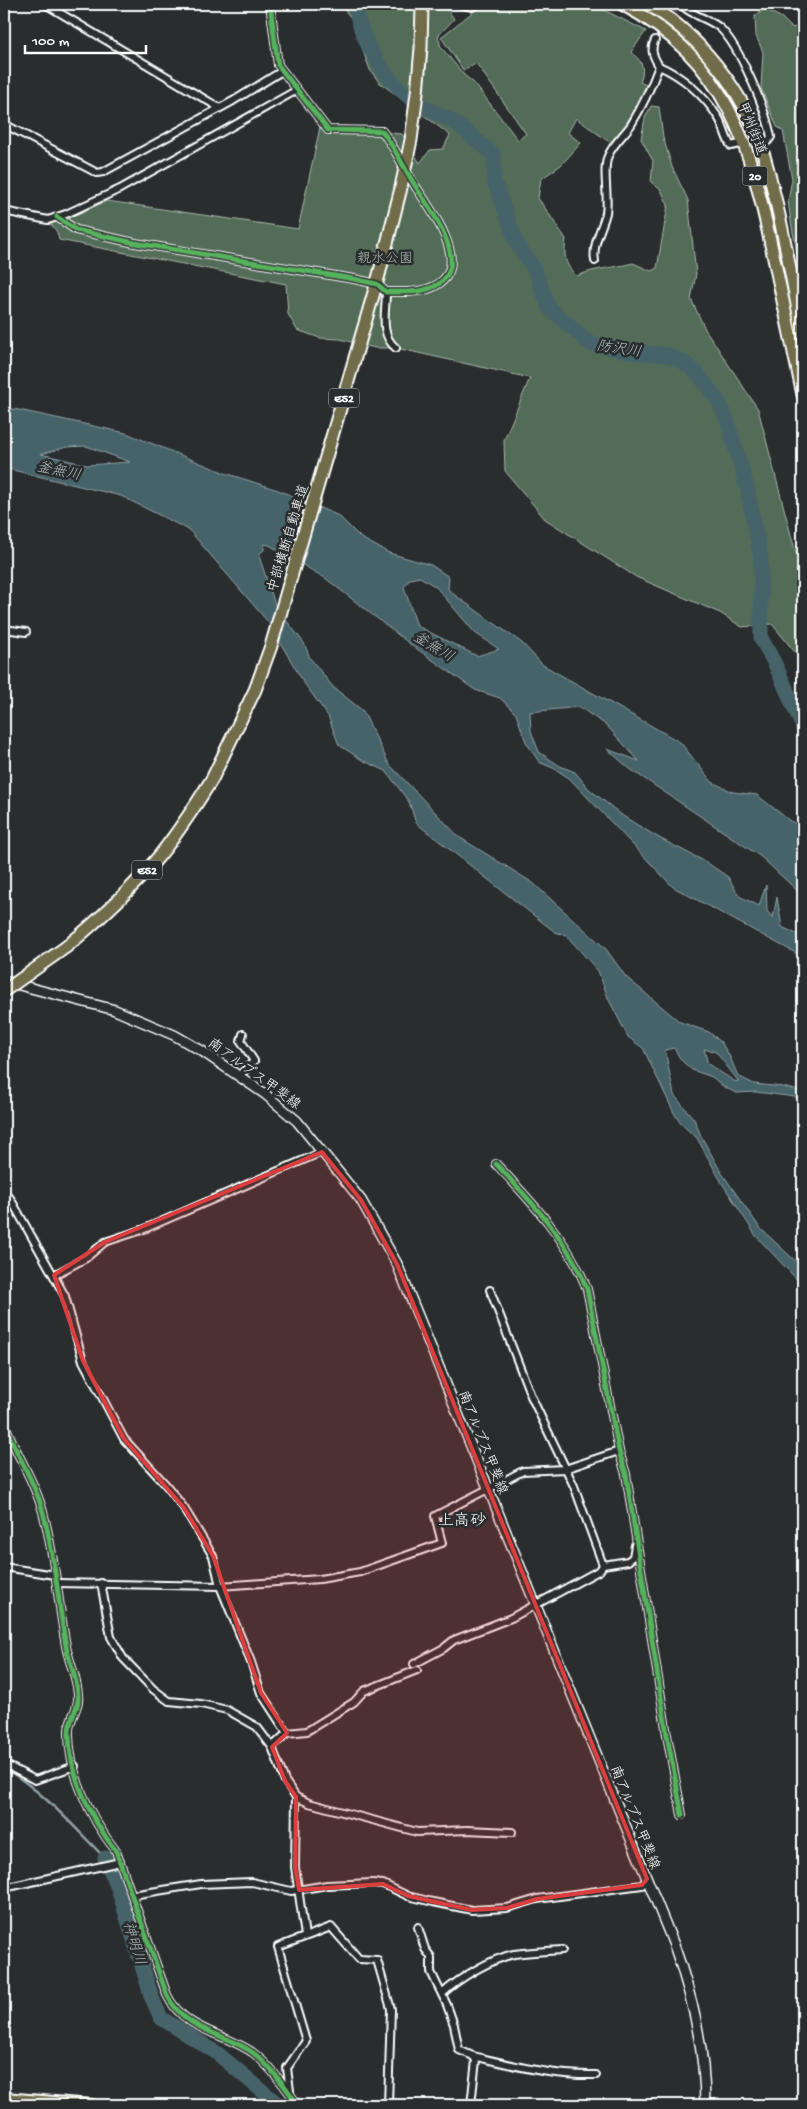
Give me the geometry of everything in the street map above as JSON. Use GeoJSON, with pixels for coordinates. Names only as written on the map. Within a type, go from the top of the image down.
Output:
{"type":"FeatureCollection","features":[{"type":"Feature","properties":{"kind":"highway","name":"中部横断自動車道"},"geometry":{"type":"LineString","coordinates":[[4,991],[66,947],[100,918],[160,855],[186,820],[212,779],[255,690],[271,646],[379,275],[400,192],[411,140],[421,48],[422,4]]}},
{"type":"Feature","properties":{"kind":"highway","name":"甲州街道"},"geometry":{"type":"LineString","coordinates":[[622,4],[676,40],[702,66],[732,113],[745,143],[762,200],[803,395]]}},
{"type":"Feature","properties":{"kind":"highway","name":"甲州街道"},"geometry":{"type":"LineString","coordinates":[[648,4],[680,27],[723,72],[743,106],[760,145],[803,335]]}},
{"type":"Feature","properties":{"kind":"main road","name":"南アルプス甲斐線"},"geometry":{"type":"LineString","coordinates":[[4,981],[115,1010],[174,1035],[202,1050],[264,1094],[297,1122],[360,1200],[389,1247],[674,1944],[690,1990],[702,2050],[705,2105]]}},
{"type":"Feature","properties":{"kind":"main road"},"geometry":{"type":"LineString","coordinates":[[4,2098],[92,2105]]}},
{"type":"Feature","properties":{"kind":"street"},"geometry":{"type":"LineString","coordinates":[[45,4],[218,107]]}},
{"type":"Feature","properties":{"kind":"street"},"geometry":{"type":"LineString","coordinates":[[57,217],[76,230],[135,243],[370,282],[377,284],[386,292],[418,292],[437,285],[446,276],[450,267],[450,248],[437,217],[382,131],[328,130],[278,65],[270,4]]}},
{"type":"Feature","properties":{"kind":"street"},"geometry":{"type":"LineString","coordinates":[[459,4],[472,6],[477,4]]}},
{"type":"Feature","properties":{"kind":"street"},"geometry":{"type":"LineString","coordinates":[[680,6],[719,28],[729,40],[744,66],[770,129],[771,137],[760,145]]}},
{"type":"Feature","properties":{"kind":"street"},"geometry":{"type":"LineString","coordinates":[[655,40],[652,47],[652,55],[659,66],[674,73],[692,87],[718,116],[727,140],[732,146],[745,143]]}},
{"type":"Feature","properties":{"kind":"street"},"geometry":{"type":"LineString","coordinates":[[596,261],[594,251],[605,214],[608,196],[605,165],[608,155],[632,124],[659,66]]}},
{"type":"Feature","properties":{"kind":"street"},"geometry":{"type":"LineString","coordinates":[[4,124],[97,173],[103,172],[282,70]]}},
{"type":"Feature","properties":{"kind":"street"},"geometry":{"type":"LineString","coordinates":[[4,211],[48,220],[57,217],[120,189],[297,90]]}},
{"type":"Feature","properties":{"kind":"street"},"geometry":{"type":"LineString","coordinates":[[386,292],[385,333],[389,342],[396,348]]}},
{"type":"Feature","properties":{"kind":"street"},"geometry":{"type":"LineString","coordinates":[[4,629],[26,632]]}},
{"type":"Feature","properties":{"kind":"street"},"geometry":{"type":"LineString","coordinates":[[239,1076],[254,1062],[241,1041],[243,1034]]}},
{"type":"Feature","properties":{"kind":"street"},"geometry":{"type":"LineString","coordinates":[[54,1275],[86,1258],[106,1242],[142,1230],[322,1152]]}},
{"type":"Feature","properties":{"kind":"street"},"geometry":{"type":"LineString","coordinates":[[496,1164],[553,1228],[583,1278],[590,1302],[619,1451],[626,1474],[667,1735],[682,1815]]}},
{"type":"Feature","properties":{"kind":"street"},"geometry":{"type":"LineString","coordinates":[[4,1195],[10,1198],[65,1296],[84,1361],[124,1439],[167,1486],[184,1508],[213,1556],[220,1586],[251,1662],[260,1693],[287,1733]]}},
{"type":"Feature","properties":{"kind":"street"},"geometry":{"type":"LineString","coordinates":[[490,1290],[531,1396],[574,1486],[603,1565]]}},
{"type":"Feature","properties":{"kind":"street"},"geometry":{"type":"LineString","coordinates":[[4,1422],[43,1511],[57,1583],[66,1648],[79,1696],[78,1708],[73,1715],[69,1727],[75,1766],[84,1797],[105,1837],[116,1851],[152,1955],[172,2005],[195,2026],[228,2039],[254,2053],[290,2092],[297,2105]]}},
{"type":"Feature","properties":{"kind":"street"},"geometry":{"type":"LineString","coordinates":[[57,1583],[220,1586],[320,1580],[360,1572],[442,1543],[435,1516],[523,1471],[565,1469],[619,1451]]}},
{"type":"Feature","properties":{"kind":"street"},"geometry":{"type":"LineString","coordinates":[[272,1746],[287,1733],[307,1731],[354,1702],[364,1691],[415,1667],[454,1640],[511,1618],[600,1570],[603,1565],[628,1561],[633,1557],[636,1548],[632,1514]]}},
{"type":"Feature","properties":{"kind":"street"},"geometry":{"type":"LineString","coordinates":[[4,1567],[55,1575]]}},
{"type":"Feature","properties":{"kind":"street"},"geometry":{"type":"LineString","coordinates":[[101,1583],[111,1637],[123,1658],[153,1689],[169,1701],[201,1704],[228,1710],[257,1728],[272,1746],[285,1781],[296,1797],[309,1803],[416,1832],[466,1830],[512,1832]]}},
{"type":"Feature","properties":{"kind":"street"},"geometry":{"type":"LineString","coordinates":[[4,1764],[35,1780],[75,1766]]}},
{"type":"Feature","properties":{"kind":"street"},"geometry":{"type":"LineString","coordinates":[[296,1797],[295,1867],[305,1936]]}},
{"type":"Feature","properties":{"kind":"street"},"geometry":{"type":"LineString","coordinates":[[4,1888],[119,1862]]}},
{"type":"Feature","properties":{"kind":"street"},"geometry":{"type":"LineString","coordinates":[[132,1894],[201,1884],[252,1882],[291,1891],[327,1885],[383,1884],[408,1896],[455,1908],[472,1910],[507,1908],[537,1899],[642,1885],[647,1879]]}},
{"type":"Feature","properties":{"kind":"street"},"geometry":{"type":"LineString","coordinates":[[290,2092],[287,2068],[306,2041],[278,1948],[331,1927],[359,1959],[377,1960],[391,2009],[388,2105]]}},
{"type":"Feature","properties":{"kind":"street"},"geometry":{"type":"LineString","coordinates":[[418,1927],[425,1949],[431,1957],[431,1972],[454,2025],[459,2050],[474,2056],[538,2072],[566,2076],[596,2075]]}},
{"type":"Feature","properties":{"kind":"street"},"geometry":{"type":"LineString","coordinates":[[442,1994],[456,1981],[502,1958],[514,1954],[562,1950]]}},
{"type":"Feature","properties":{"kind":"street"},"geometry":{"type":"LineString","coordinates":[[471,2105],[476,2060],[474,2056]]}},
{"type":"Feature","properties":{"kind":"highlighted area"},"geometry":{"type":"Polygon","coordinates":[[[322,1152],[361,1200],[397,1264],[647,1879],[642,1885],[537,1899],[507,1908],[472,1910],[408,1896],[383,1884],[299,1890],[295,1867],[296,1797],[285,1781],[272,1747],[287,1733],[261,1693],[213,1556],[184,1508],[124,1439],[83,1361],[54,1275],[105,1242],[322,1152]]]}},
{"type":"Feature","properties":{"kind":"green space","name":"親水公園"},"geometry":{"type":"Polygon","coordinates":[[[340,4],[444,4],[454,19],[438,36],[441,47],[464,75],[474,83],[518,140],[526,134],[476,63],[463,70],[441,37],[483,4],[592,4],[646,31],[631,52],[638,59],[643,69],[640,82],[646,85],[631,116],[612,144],[576,118],[568,133],[581,143],[561,165],[541,179],[538,198],[566,239],[567,264],[577,276],[591,271],[633,263],[651,271],[657,268],[668,205],[661,190],[651,182],[653,161],[641,139],[645,118],[651,106],[659,107],[663,137],[672,167],[688,200],[696,274],[691,299],[705,329],[758,409],[803,574],[803,662],[772,624],[742,627],[720,613],[636,577],[545,519],[505,471],[504,440],[530,378],[396,348],[375,348],[340,339],[320,338],[297,330],[288,314],[286,284],[59,240],[57,232],[48,220],[63,220],[107,201],[298,229],[320,127],[402,134],[420,163],[430,150],[443,149],[450,135],[379,82],[370,70],[351,18],[340,4]]]}},
{"type":"Feature","properties":{"kind":"green space"},"geometry":{"type":"Polygon","coordinates":[[[765,9],[782,18],[791,27],[803,29],[803,270],[797,253],[791,222],[788,201],[792,179],[783,131],[777,127],[761,88],[763,52],[756,36],[755,16],[765,9]]]}},
{"type":"Feature","properties":{"kind":"water","name":"釜無川"},"geometry":{"type":"Polygon","coordinates":[[[4,408],[126,433],[225,473],[278,490],[339,516],[361,538],[389,553],[431,565],[449,577],[448,589],[522,643],[543,665],[680,742],[712,782],[733,792],[757,795],[790,821],[803,827],[803,896],[761,857],[630,769],[607,749],[639,761],[606,725],[579,707],[530,712],[531,731],[539,752],[560,766],[575,772],[589,789],[623,816],[659,838],[706,862],[728,877],[739,896],[759,906],[766,885],[767,911],[773,918],[777,897],[782,927],[803,937],[803,957],[673,887],[569,778],[539,762],[526,742],[516,714],[500,698],[475,690],[410,644],[325,578],[269,545],[264,544],[264,550],[260,553],[260,559],[276,607],[304,643],[310,658],[333,687],[363,711],[389,764],[459,837],[533,883],[606,949],[626,977],[680,1022],[709,1032],[721,1042],[738,1076],[754,1084],[783,1087],[803,1092],[803,1098],[756,1092],[736,1093],[724,1087],[712,1077],[692,1070],[681,1060],[674,1048],[665,1050],[674,1095],[694,1119],[721,1172],[760,1228],[803,1268],[803,1286],[756,1236],[722,1183],[697,1138],[681,1124],[643,1048],[628,1037],[609,1000],[598,971],[566,935],[555,932],[416,823],[409,802],[386,771],[362,760],[339,745],[328,716],[304,683],[268,622],[189,530],[121,496],[4,468],[4,408]],[[86,446],[67,447],[41,454],[87,465],[130,462],[86,446]],[[420,577],[410,579],[404,587],[417,626],[477,656],[499,649],[475,633],[436,587],[420,577]],[[704,1049],[708,1064],[734,1081],[739,1082],[716,1052],[704,1049]]]}},
{"type":"Feature","properties":{"kind":"waterway","name":"防沢川"},"geometry":{"type":"LineString","coordinates":[[355,4],[369,47],[386,74],[397,86],[421,105],[460,127],[494,155],[494,181],[517,244],[535,270],[549,308],[591,344],[633,352],[667,355],[685,363],[698,374],[719,402],[727,420],[747,487],[761,559],[761,638],[775,664],[803,727]]}},
{"type":"Feature","properties":{"kind":"waterway","name":"神明川"},"geometry":{"type":"LineString","coordinates":[[4,1768],[45,1798],[105,1858]]}},
{"type":"Feature","properties":{"kind":"waterway","name":"神明川"},"geometry":{"type":"LineString","coordinates":[[105,1858],[118,1888],[152,1998],[161,2018],[217,2053],[279,2105]]}},
{"type":"Feature","properties":{"kind":"tunnel"},"geometry":{"type":"LineString","coordinates":[[669,21],[678,9]]}},
{"type":"Feature","properties":{"kind":"cycle path"},"geometry":{"type":"LineString","coordinates":[[57,217],[76,230],[135,243],[354,279],[377,284],[386,292],[419,291],[440,283],[449,272],[451,259],[448,245],[442,229],[392,145],[382,131],[328,130],[278,65],[270,4]]}},
{"type":"Feature","properties":{"kind":"cycle path"},"geometry":{"type":"LineString","coordinates":[[496,1164],[560,1238],[587,1289],[619,1451],[626,1474],[667,1735],[682,1815]]}},
{"type":"Feature","properties":{"kind":"cycle path"},"geometry":{"type":"LineString","coordinates":[[4,1422],[39,1501],[51,1545],[66,1646],[78,1694],[78,1704],[69,1730],[72,1762],[89,1809],[116,1851],[167,1995],[175,2007],[194,2024],[240,2045],[264,2062],[289,2092],[297,2105]]}},
{"type":"Feature","properties":{"kind":"district","name":"上高砂"},"geometry":{"type":"Point","coordinates":[462,1519]}}]}
